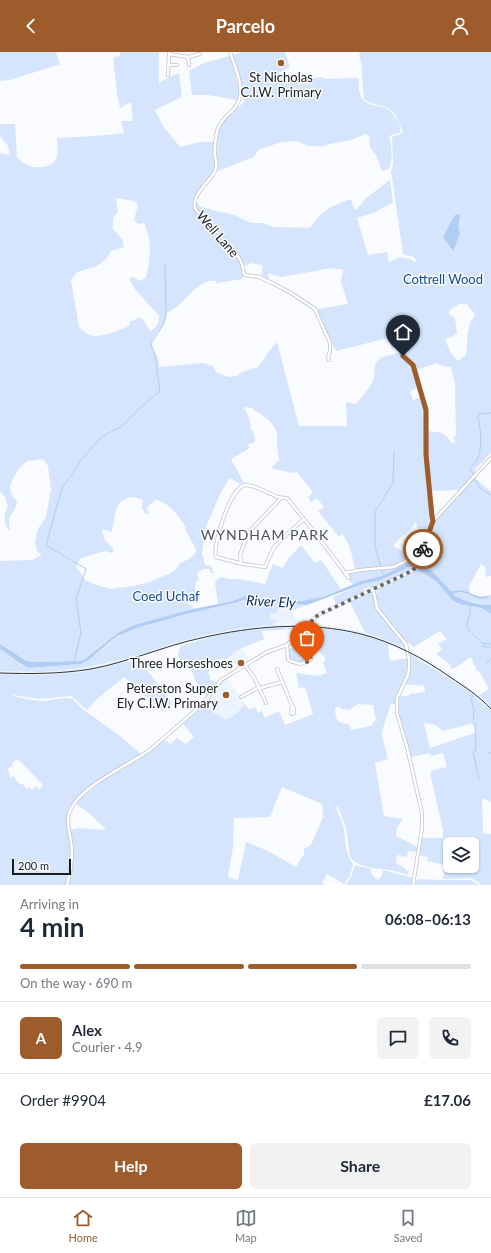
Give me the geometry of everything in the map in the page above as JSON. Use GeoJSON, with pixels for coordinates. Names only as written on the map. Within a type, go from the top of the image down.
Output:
{"type":"FeatureCollection","features":[{"type":"Feature","properties":{"kind":"street","name":"Well Lane"},"geometry":{"type":"LineString","coordinates":[[230,52],[239,83],[240,98],[236,108],[220,124],[216,132],[214,155],[217,164],[214,172],[196,198],[194,206],[221,236],[227,245],[237,254],[242,264],[244,274],[259,278],[291,293],[317,311],[323,330],[330,343],[329,360]]}},
{"type":"Feature","properties":{"kind":"street"},"geometry":{"type":"LineString","coordinates":[[168,75],[169,53],[188,57],[200,54]]}},
{"type":"Feature","properties":{"kind":"street"},"geometry":{"type":"LineString","coordinates":[[188,57],[189,65]]}},
{"type":"Feature","properties":{"kind":"street"},"geometry":{"type":"LineString","coordinates":[[169,65],[177,65]]}},
{"type":"Feature","properties":{"kind":"street"},"geometry":{"type":"LineString","coordinates":[[399,347],[403,356],[413,365],[426,410],[426,455],[433,521]]}},
{"type":"Feature","properties":{"kind":"street"},"geometry":{"type":"LineString","coordinates":[[68,885],[72,852],[68,821],[71,806],[78,798],[101,780],[151,749],[197,709],[221,680],[267,652],[287,645],[318,615],[412,571],[415,568],[433,521],[491,458]]}},
{"type":"Feature","properties":{"kind":"street"},"geometry":{"type":"LineString","coordinates":[[304,519],[286,534],[274,547],[265,567],[262,568],[216,557],[215,552],[229,504],[241,487],[247,485],[281,498],[287,498],[304,519],[349,578]]}},
{"type":"Feature","properties":{"kind":"street"},"geometry":{"type":"LineString","coordinates":[[241,563],[240,555],[248,533],[281,498]]}},
{"type":"Feature","properties":{"kind":"street"},"geometry":{"type":"LineString","coordinates":[[345,573],[394,567],[421,552]]}},
{"type":"Feature","properties":{"kind":"street"},"geometry":{"type":"LineString","coordinates":[[373,588],[377,608],[406,644],[409,660],[408,675],[400,691],[397,702],[398,713],[422,813],[421,834],[413,885]]}},
{"type":"Feature","properties":{"kind":"street"},"geometry":{"type":"LineString","coordinates":[[287,645],[290,661],[301,664],[310,660],[311,659],[302,631]]}},
{"type":"Feature","properties":{"kind":"street"},"geometry":{"type":"LineString","coordinates":[[245,665],[260,688],[266,703]]}},
{"type":"Feature","properties":{"kind":"street"},"geometry":{"type":"LineString","coordinates":[[277,669],[292,705]]}},
{"type":"Feature","properties":{"kind":"street"},"geometry":{"type":"LineString","coordinates":[[241,697],[260,688],[282,682]]}},
{"type":"Feature","properties":{"kind":"shaded area"},"geometry":{"type":"Polygon","coordinates":[[[287,605],[295,618],[296,623],[286,623],[285,625],[306,625],[303,628],[270,628],[233,632],[174,646],[118,664],[83,672],[43,675],[0,674],[0,671],[42,672],[83,668],[128,658],[205,635],[242,628],[273,625],[269,619],[270,613],[287,605]]]}},
{"type":"Feature","properties":{"kind":"shaded area"},"geometry":{"type":"Polygon","coordinates":[[[309,625],[336,627],[365,632],[401,646],[427,660],[460,681],[491,706],[491,711],[468,690],[425,662],[396,647],[369,637],[344,631],[306,628],[309,625]]]}},
{"type":"Feature","properties":{"kind":"shaded area"},"geometry":{"type":"Polygon","coordinates":[[[242,648],[250,661],[238,668],[230,657],[233,652],[242,648]]]}},
{"type":"Feature","properties":{"kind":"shaded area","name":"Peterston Super Ely C.I.W. Primary"},"geometry":{"type":"Polygon","coordinates":[[[227,678],[245,704],[235,716],[226,720],[203,707],[227,678]]]}},
{"type":"Feature","properties":{"kind":"green space"},"geometry":{"type":"Polygon","coordinates":[[[0,52],[56,52],[60,64],[10,80],[0,81],[0,52]]]}},
{"type":"Feature","properties":{"kind":"green space"},"geometry":{"type":"Polygon","coordinates":[[[120,52],[159,52],[159,83],[179,73],[182,97],[155,110],[163,126],[180,147],[200,142],[214,142],[214,157],[217,155],[218,133],[221,124],[244,102],[240,86],[241,84],[232,55],[243,52],[285,52],[290,67],[278,73],[279,75],[292,74],[298,84],[310,79],[323,77],[324,79],[359,78],[359,91],[362,99],[368,104],[386,108],[370,103],[364,99],[359,52],[491,52],[491,452],[475,469],[475,474],[461,490],[431,491],[427,454],[428,434],[430,431],[437,432],[447,437],[451,443],[455,444],[455,384],[451,367],[443,366],[437,363],[420,369],[419,368],[415,375],[418,387],[410,392],[413,400],[421,397],[425,411],[427,469],[425,470],[427,471],[431,508],[429,529],[417,528],[416,521],[412,528],[397,541],[393,546],[411,556],[394,566],[355,569],[351,551],[345,538],[342,534],[339,537],[318,511],[324,507],[317,498],[311,502],[308,497],[313,492],[297,472],[292,473],[271,468],[279,460],[277,432],[270,421],[252,408],[244,407],[249,418],[251,430],[253,431],[255,440],[253,443],[247,444],[250,448],[231,459],[244,483],[240,484],[230,478],[221,492],[206,527],[202,553],[205,565],[211,566],[214,573],[211,573],[209,569],[204,569],[198,572],[197,575],[199,580],[196,581],[195,593],[188,603],[194,609],[134,625],[106,642],[82,661],[32,662],[25,660],[0,644],[0,561],[32,560],[42,555],[38,552],[35,544],[38,529],[46,517],[51,489],[48,466],[43,459],[27,461],[18,469],[10,485],[11,494],[17,502],[9,520],[10,529],[8,530],[5,513],[8,506],[5,497],[0,491],[0,153],[10,155],[8,146],[0,136],[0,124],[15,124],[17,157],[27,165],[34,167],[47,166],[55,161],[57,152],[57,138],[124,133],[121,121],[133,121],[131,102],[120,108],[117,95],[113,57],[120,56],[120,52]],[[386,108],[398,121],[401,132],[389,136],[392,153],[389,169],[382,171],[376,155],[370,147],[369,135],[365,134],[351,140],[325,146],[308,146],[297,141],[281,142],[258,150],[254,157],[213,173],[203,183],[193,203],[195,210],[239,259],[244,276],[242,279],[216,283],[216,281],[206,282],[167,313],[163,326],[155,336],[152,343],[153,349],[158,358],[159,367],[203,363],[213,366],[216,372],[228,377],[237,376],[242,372],[258,367],[277,342],[299,426],[347,426],[346,402],[356,404],[373,381],[376,362],[383,357],[399,352],[399,350],[392,348],[388,338],[336,351],[325,331],[317,309],[348,304],[341,282],[343,270],[332,268],[281,277],[268,273],[269,281],[261,275],[263,268],[261,265],[250,263],[247,266],[242,263],[239,255],[231,249],[195,207],[196,201],[199,206],[234,215],[251,223],[262,223],[273,227],[310,228],[327,209],[337,204],[351,199],[354,209],[357,209],[366,198],[390,180],[393,203],[376,212],[357,218],[368,255],[387,252],[389,262],[400,257],[411,259],[415,263],[416,260],[413,257],[403,253],[391,171],[393,164],[392,137],[403,133],[398,120],[390,110],[386,108]],[[116,198],[118,212],[113,218],[113,229],[122,239],[124,247],[111,251],[100,264],[76,273],[71,280],[79,327],[86,333],[93,336],[109,334],[127,327],[130,324],[129,322],[138,318],[142,318],[150,331],[158,323],[159,316],[135,289],[129,278],[133,277],[139,281],[146,278],[150,250],[149,237],[144,223],[138,224],[134,220],[138,205],[134,201],[116,198]],[[459,304],[449,310],[450,315],[455,318],[457,333],[445,340],[451,353],[458,361],[466,355],[469,325],[475,315],[467,304],[459,304]],[[134,497],[127,498],[118,505],[112,532],[102,529],[104,539],[114,550],[112,553],[105,551],[81,558],[76,566],[85,580],[110,589],[147,583],[171,573],[180,563],[189,559],[195,554],[196,549],[185,529],[186,527],[169,506],[155,500],[146,509],[149,512],[148,514],[145,514],[142,508],[143,500],[134,497]]]}},
{"type":"Feature","properties":{"kind":"green space"},"geometry":{"type":"Polygon","coordinates":[[[230,56],[240,93],[237,100],[208,95],[192,95],[189,71],[204,63],[230,56]]]}},
{"type":"Feature","properties":{"kind":"green space"},"geometry":{"type":"Polygon","coordinates":[[[475,478],[491,492],[491,576],[486,577],[485,567],[481,564],[469,586],[470,593],[461,590],[451,591],[424,566],[419,564],[435,520],[475,478]]]}},
{"type":"Feature","properties":{"kind":"green space"},"geometry":{"type":"Polygon","coordinates":[[[301,545],[315,563],[321,560],[341,589],[323,597],[305,601],[245,596],[233,601],[218,604],[215,583],[218,578],[238,579],[265,584],[273,564],[283,568],[288,559],[301,545]]]}},
{"type":"Feature","properties":{"kind":"green space"},"geometry":{"type":"Polygon","coordinates":[[[419,555],[416,563],[407,563],[382,576],[353,585],[345,575],[353,572],[395,567],[419,555]]]}},
{"type":"Feature","properties":{"kind":"green space"},"geometry":{"type":"Polygon","coordinates":[[[408,567],[414,567],[398,577],[364,589],[363,593],[336,605],[333,597],[363,584],[395,574],[408,567]]]}},
{"type":"Feature","properties":{"kind":"green space"},"geometry":{"type":"Polygon","coordinates":[[[416,568],[437,582],[453,601],[463,605],[482,608],[491,614],[491,706],[479,695],[489,689],[479,671],[477,671],[471,657],[452,669],[449,664],[436,654],[442,649],[438,644],[447,639],[440,631],[414,647],[401,637],[382,612],[376,595],[378,588],[405,576],[416,568]]]}},
{"type":"Feature","properties":{"kind":"green space"},"geometry":{"type":"Polygon","coordinates":[[[371,591],[381,614],[404,643],[405,648],[365,632],[349,601],[371,591]]]}},
{"type":"Feature","properties":{"kind":"green space"},"geometry":{"type":"Polygon","coordinates":[[[456,592],[482,598],[491,596],[491,606],[460,599],[453,594],[456,592]]]}},
{"type":"Feature","properties":{"kind":"green space"},"geometry":{"type":"Polygon","coordinates":[[[244,600],[307,605],[291,611],[287,605],[278,609],[277,613],[270,613],[269,619],[277,620],[273,625],[242,628],[205,635],[128,658],[83,668],[42,672],[0,671],[0,649],[8,653],[21,665],[33,668],[81,664],[90,659],[117,636],[140,627],[244,600]]]}},
{"type":"Feature","properties":{"kind":"green space"},"geometry":{"type":"Polygon","coordinates":[[[270,628],[303,628],[262,631],[264,639],[233,652],[233,654],[226,660],[223,658],[215,662],[208,673],[210,676],[209,679],[217,683],[207,696],[196,682],[192,672],[185,667],[178,655],[181,646],[214,636],[233,632],[270,628]]]}},
{"type":"Feature","properties":{"kind":"green space"},"geometry":{"type":"Polygon","coordinates":[[[306,628],[327,629],[358,634],[388,643],[390,661],[408,658],[407,670],[396,704],[391,704],[383,728],[382,736],[388,759],[375,763],[384,816],[403,819],[397,828],[396,836],[418,847],[417,852],[408,851],[407,857],[397,855],[396,863],[402,866],[409,875],[364,866],[354,861],[350,857],[346,827],[338,807],[336,807],[343,825],[348,855],[353,864],[350,876],[344,884],[327,874],[322,883],[325,885],[69,885],[72,868],[70,830],[81,828],[100,830],[106,829],[90,814],[75,803],[101,782],[145,755],[163,739],[170,744],[177,738],[186,744],[194,737],[182,722],[195,712],[222,680],[227,678],[203,706],[224,719],[233,716],[245,704],[249,710],[255,707],[258,713],[262,711],[265,718],[279,711],[285,725],[313,714],[305,687],[299,688],[296,673],[318,676],[327,673],[323,662],[326,660],[323,655],[315,649],[309,648],[302,634],[306,628]],[[358,704],[349,710],[342,709],[338,706],[335,709],[338,721],[350,725],[351,730],[371,726],[376,719],[373,705],[358,704]],[[282,787],[270,817],[234,818],[233,847],[228,877],[238,880],[246,842],[266,850],[296,867],[304,854],[304,849],[311,845],[324,815],[322,814],[322,804],[282,787]]]}},
{"type":"Feature","properties":{"kind":"green space"},"geometry":{"type":"Polygon","coordinates":[[[306,644],[310,658],[300,662],[294,662],[289,659],[289,649],[306,644]]]}},
{"type":"Feature","properties":{"kind":"green space"},"geometry":{"type":"Polygon","coordinates":[[[408,653],[468,690],[491,711],[491,802],[482,798],[483,833],[491,834],[491,885],[482,885],[471,878],[443,879],[444,873],[479,873],[479,837],[443,837],[443,830],[430,773],[433,770],[447,767],[443,753],[431,756],[430,753],[411,757],[400,717],[400,696],[409,696],[410,694],[425,692],[424,686],[405,684],[408,676],[408,653]],[[424,723],[430,748],[476,733],[474,723],[443,731],[435,725],[424,723]]]}},
{"type":"Feature","properties":{"kind":"green space"},"geometry":{"type":"Polygon","coordinates":[[[140,659],[141,662],[128,674],[142,664],[172,702],[162,711],[124,677],[97,699],[87,710],[71,696],[39,699],[13,695],[40,701],[63,698],[73,699],[80,707],[120,736],[141,754],[97,781],[77,798],[68,809],[67,821],[71,857],[66,885],[0,885],[0,674],[43,675],[83,672],[140,659]],[[18,759],[12,763],[13,766],[8,768],[10,778],[14,776],[18,783],[24,785],[27,789],[29,787],[32,790],[36,786],[39,790],[43,785],[18,759]]]}},
{"type":"Feature","properties":{"kind":"green space"},"geometry":{"type":"Polygon","coordinates":[[[422,838],[443,838],[443,865],[427,861],[428,857],[419,855],[422,838]]]}},
{"type":"Feature","properties":{"kind":"green space"},"geometry":{"type":"Polygon","coordinates":[[[355,865],[371,869],[371,873],[377,880],[382,876],[383,870],[413,878],[412,885],[346,885],[351,877],[355,865]]]}},
{"type":"Feature","properties":{"kind":"green space"},"geometry":{"type":"Polygon","coordinates":[[[417,880],[470,880],[479,885],[415,885],[417,880]]]}},
{"type":"Feature","properties":{"kind":"water"},"geometry":{"type":"Polygon","coordinates":[[[460,214],[458,227],[460,234],[453,251],[443,237],[455,215],[460,214]]]}},
{"type":"Feature","properties":{"kind":"water","name":"River Ely"},"geometry":{"type":"Polygon","coordinates":[[[407,563],[416,563],[414,567],[408,567],[380,580],[363,584],[307,605],[244,600],[140,627],[117,636],[90,659],[81,664],[29,668],[0,649],[0,644],[25,660],[32,662],[82,661],[118,633],[134,625],[189,610],[233,601],[245,596],[302,601],[323,597],[359,582],[382,576],[407,563]]]}},
{"type":"Feature","properties":{"kind":"water"},"geometry":{"type":"Polygon","coordinates":[[[419,564],[432,571],[451,591],[460,590],[482,597],[491,595],[482,599],[463,592],[453,594],[477,604],[491,605],[491,614],[482,608],[463,605],[453,601],[437,582],[416,568],[419,564]]]}},
{"type":"Feature","properties":{"kind":"waterway"},"geometry":{"type":"LineString","coordinates":[[74,662],[81,633],[76,599],[86,569],[46,545],[62,488],[80,462],[101,437],[122,426],[160,391],[155,356],[151,344],[164,323],[166,313],[165,264]]}},
{"type":"Feature","properties":{"kind":"waterway"},"geometry":{"type":"LineString","coordinates":[[474,475],[470,469],[476,462],[480,451],[481,434],[478,417],[480,414],[491,413]]}},
{"type":"Feature","properties":{"kind":"waterway"},"geometry":{"type":"LineString","coordinates":[[381,567],[375,547],[375,512],[393,483],[394,452]]}},
{"type":"Feature","properties":{"kind":"waterway"},"geometry":{"type":"LineString","coordinates":[[474,479],[481,489],[491,495]]}},
{"type":"Feature","properties":{"kind":"waterway"},"geometry":{"type":"LineString","coordinates":[[381,569],[384,577]]}},
{"type":"Feature","properties":{"kind":"waterway"},"geometry":{"type":"LineString","coordinates":[[470,606],[467,628],[482,643],[491,644]]}},
{"type":"Feature","properties":{"kind":"waterway"},"geometry":{"type":"LineString","coordinates":[[484,644],[484,647],[491,647]]}},
{"type":"Feature","properties":{"kind":"waterway"},"geometry":{"type":"LineString","coordinates":[[487,663],[491,658]]}},
{"type":"Feature","properties":{"kind":"waterway"},"geometry":{"type":"LineString","coordinates":[[473,696],[471,698],[474,710],[473,720]]}},
{"type":"Feature","properties":{"kind":"waterway"},"geometry":{"type":"LineString","coordinates":[[473,724],[475,724],[476,750],[473,752],[479,779]]}},
{"type":"Feature","properties":{"kind":"waterway"},"geometry":{"type":"LineString","coordinates":[[487,752],[491,753]]}},
{"type":"Feature","properties":{"kind":"railway"},"geometry":{"type":"LineString","coordinates":[[0,673],[23,674],[80,671],[105,666],[187,641],[241,630],[301,626],[321,627],[373,637],[407,651],[429,663],[461,684],[491,709]]}},
{"type":"Feature","properties":{"kind":"way so far"},"geometry":{"type":"LineString","coordinates":[[307,662],[311,659],[310,653],[305,640],[300,633],[316,616],[412,571],[415,568],[423,549]]}},
{"type":"Feature","properties":{"kind":"place","name":"St Nicholas C.I.W. Primary"},"geometry":{"type":"Point","coordinates":[281,63]}},
{"type":"Feature","properties":{"kind":"place","name":"Three Horseshoes"},"geometry":{"type":"Point","coordinates":[241,663]}},
{"type":"Feature","properties":{"kind":"place","name":"Peterston Super Ely C.I.W. Primary"},"geometry":{"type":"Point","coordinates":[226,695]}},
{"type":"Feature","properties":{"kind":"district","name":"WYNDHAM PARK"},"geometry":{"type":"Point","coordinates":[265,534]}},
{"type":"Feature","properties":{"kind":"route"},"geometry":{"type":"LineString","coordinates":[[403,356],[413,365],[426,410],[426,455],[433,521],[423,549]]}},
{"type":"Feature","properties":{"kind":"park label","name":"Cottrell Wood"},"geometry":{"type":"Point","coordinates":[443,279]}},
{"type":"Feature","properties":{"kind":"park label","name":"Coed Uchaf"},"geometry":{"type":"Point","coordinates":[166,596]}}]}
